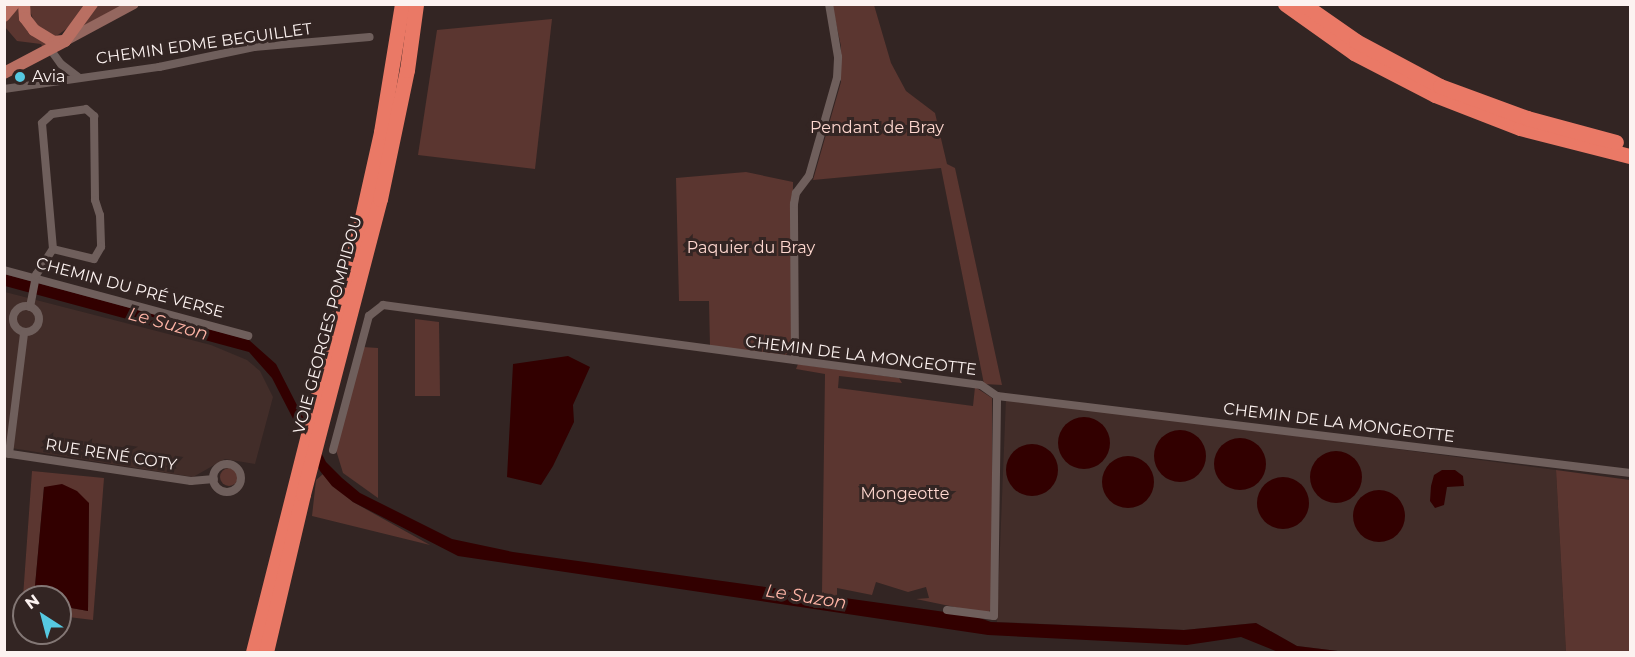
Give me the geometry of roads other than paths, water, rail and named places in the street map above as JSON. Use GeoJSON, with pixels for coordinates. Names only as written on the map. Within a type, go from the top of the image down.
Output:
{"type":"FeatureCollection","features":[{"type":"Feature","properties":{"kind":"highway","name":"VOIE GEORGES POMPIDOU"},"geometry":{"type":"LineString","coordinates":[[253,652],[356,244],[381,132],[402,4]]}},
{"type":"Feature","properties":{"kind":"highway","name":"VOIE GEORGES POMPIDOU"},"geometry":{"type":"LineString","coordinates":[[266,652],[303,494],[380,199],[405,79],[416,4]]}},
{"type":"Feature","properties":{"kind":"highway"},"geometry":{"type":"LineString","coordinates":[[1285,4],[1354,53],[1435,96],[1520,128],[1630,156]]}},
{"type":"Feature","properties":{"kind":"highway"},"geometry":{"type":"LineString","coordinates":[[1303,4],[1356,41],[1440,86],[1527,118],[1630,146]]}},
{"type":"Feature","properties":{"kind":"main road"},"geometry":{"type":"LineString","coordinates":[[4,16],[14,4]]}},
{"type":"Feature","properties":{"kind":"main road"},"geometry":{"type":"LineString","coordinates":[[24,4],[26,18],[34,30],[54,42],[64,40],[92,4]]}},
{"type":"Feature","properties":{"kind":"main road"},"geometry":{"type":"LineString","coordinates":[[4,72],[134,4]]}},
{"type":"Feature","properties":{"kind":"street"},"geometry":{"type":"LineString","coordinates":[[795,360],[795,193],[808,176],[837,78],[838,57],[829,4]]}},
{"type":"Feature","properties":{"kind":"street","name":"CHEMIN EDME BEGUILLET"},"geometry":{"type":"LineString","coordinates":[[4,89],[159,67],[254,47],[370,37]]}},
{"type":"Feature","properties":{"kind":"street","name":"CHEMIN EDME BEGUILLET"},"geometry":{"type":"LineString","coordinates":[[50,49],[61,64],[78,77]]}},
{"type":"Feature","properties":{"kind":"street"},"geometry":{"type":"LineString","coordinates":[[30,306],[36,276],[53,249],[42,123],[52,114],[86,109],[94,116],[95,200],[100,215],[101,247],[94,259],[53,249]]}},
{"type":"Feature","properties":{"kind":"street","name":"CHEMIN DU PRÉ VERSE"},"geometry":{"type":"LineString","coordinates":[[4,270],[36,276],[248,336]]}},
{"type":"Feature","properties":{"kind":"street","name":"CHEMIN DE LA MONGEOTTE"},"geometry":{"type":"LineString","coordinates":[[333,450],[369,316],[383,305],[981,385],[997,396],[1630,473]]}},
{"type":"Feature","properties":{"kind":"street"},"geometry":{"type":"LineString","coordinates":[[24,333],[14,325],[13,316],[21,307],[30,306]]}},
{"type":"Feature","properties":{"kind":"street"},"geometry":{"type":"LineString","coordinates":[[24,333],[39,325],[39,316],[30,306]]}},
{"type":"Feature","properties":{"kind":"street"},"geometry":{"type":"LineString","coordinates":[[7,453],[24,333]]}},
{"type":"Feature","properties":{"kind":"street"},"geometry":{"type":"LineString","coordinates":[[947,610],[994,616],[997,396]]}},
{"type":"Feature","properties":{"kind":"street","name":"RUE RENÉ COTY"},"geometry":{"type":"LineString","coordinates":[[7,453],[191,481],[214,479]]}},
{"type":"Feature","properties":{"kind":"water","name":"Le Suzon"},"geometry":{"type":"Polygon","coordinates":[[[4,274],[249,340],[276,364],[326,462],[342,478],[360,493],[452,539],[513,552],[974,616],[991,622],[1184,630],[1256,623],[1297,646],[1346,652],[1278,652],[1241,637],[1187,645],[988,635],[458,556],[353,502],[332,486],[320,471],[272,378],[249,352],[5,286],[4,274]]]}},
{"type":"Feature","properties":{"kind":"water"},"geometry":{"type":"Polygon","coordinates":[[[568,356],[590,367],[573,405],[574,422],[553,466],[541,485],[507,477],[513,364],[568,356]]]}},
{"type":"Feature","properties":{"kind":"water"},"geometry":{"type":"Polygon","coordinates":[[[1079,417],[1089,417],[1098,421],[1106,429],[1110,443],[1106,457],[1098,465],[1089,469],[1079,469],[1070,465],[1062,457],[1058,448],[1058,438],[1062,429],[1070,421],[1079,417]]]}},
{"type":"Feature","properties":{"kind":"water"},"geometry":{"type":"Polygon","coordinates":[[[1175,430],[1185,430],[1194,434],[1202,442],[1206,456],[1202,470],[1194,478],[1185,482],[1175,482],[1166,478],[1158,470],[1154,461],[1154,451],[1158,442],[1166,434],[1175,430]]]}},
{"type":"Feature","properties":{"kind":"water"},"geometry":{"type":"Polygon","coordinates":[[[1235,438],[1245,438],[1254,442],[1262,450],[1266,464],[1262,478],[1254,486],[1245,490],[1235,490],[1226,486],[1218,478],[1214,469],[1214,459],[1218,450],[1226,442],[1235,438]]]}},
{"type":"Feature","properties":{"kind":"water"},"geometry":{"type":"Polygon","coordinates":[[[1027,444],[1037,444],[1046,448],[1054,456],[1058,470],[1054,484],[1046,492],[1037,496],[1027,496],[1018,492],[1010,484],[1006,475],[1006,465],[1010,456],[1018,448],[1027,444]]]}},
{"type":"Feature","properties":{"kind":"water"},"geometry":{"type":"Polygon","coordinates":[[[1331,451],[1341,451],[1350,455],[1358,463],[1362,477],[1358,491],[1350,499],[1341,503],[1331,503],[1322,499],[1314,491],[1310,482],[1310,472],[1314,463],[1322,455],[1331,451]]]}},
{"type":"Feature","properties":{"kind":"water"},"geometry":{"type":"Polygon","coordinates":[[[1123,456],[1133,456],[1142,460],[1150,468],[1154,482],[1150,496],[1142,504],[1133,508],[1123,508],[1114,504],[1106,496],[1102,487],[1102,477],[1106,468],[1114,460],[1123,456]]]}},
{"type":"Feature","properties":{"kind":"water"},"geometry":{"type":"Polygon","coordinates":[[[1442,470],[1455,470],[1463,476],[1464,486],[1447,487],[1444,505],[1435,508],[1430,501],[1431,486],[1434,475],[1442,470]]]}},
{"type":"Feature","properties":{"kind":"water"},"geometry":{"type":"Polygon","coordinates":[[[1278,477],[1288,477],[1297,481],[1305,489],[1309,503],[1305,517],[1297,525],[1288,529],[1278,529],[1269,525],[1261,517],[1257,508],[1257,498],[1261,489],[1269,481],[1278,477]]]}},
{"type":"Feature","properties":{"kind":"water"},"geometry":{"type":"Polygon","coordinates":[[[62,484],[77,491],[89,503],[88,611],[72,608],[72,585],[35,585],[44,487],[62,484]]]}},
{"type":"Feature","properties":{"kind":"water"},"geometry":{"type":"Polygon","coordinates":[[[1374,490],[1384,490],[1393,494],[1401,502],[1405,516],[1401,530],[1393,538],[1384,542],[1374,542],[1365,538],[1357,530],[1353,521],[1353,511],[1357,502],[1365,494],[1374,490]]]}},
{"type":"Feature","properties":{"kind":"place","name":"Avia"},"geometry":{"type":"Point","coordinates":[20,77]}},
{"type":"Feature","properties":{"kind":"park label","name":"Pendant de Bray"},"geometry":{"type":"Point","coordinates":[877,128]}},
{"type":"Feature","properties":{"kind":"park label","name":"Paquier du Bray"},"geometry":{"type":"Point","coordinates":[751,248]}},
{"type":"Feature","properties":{"kind":"park label","name":"Mongeotte"},"geometry":{"type":"Point","coordinates":[905,494]}}]}
